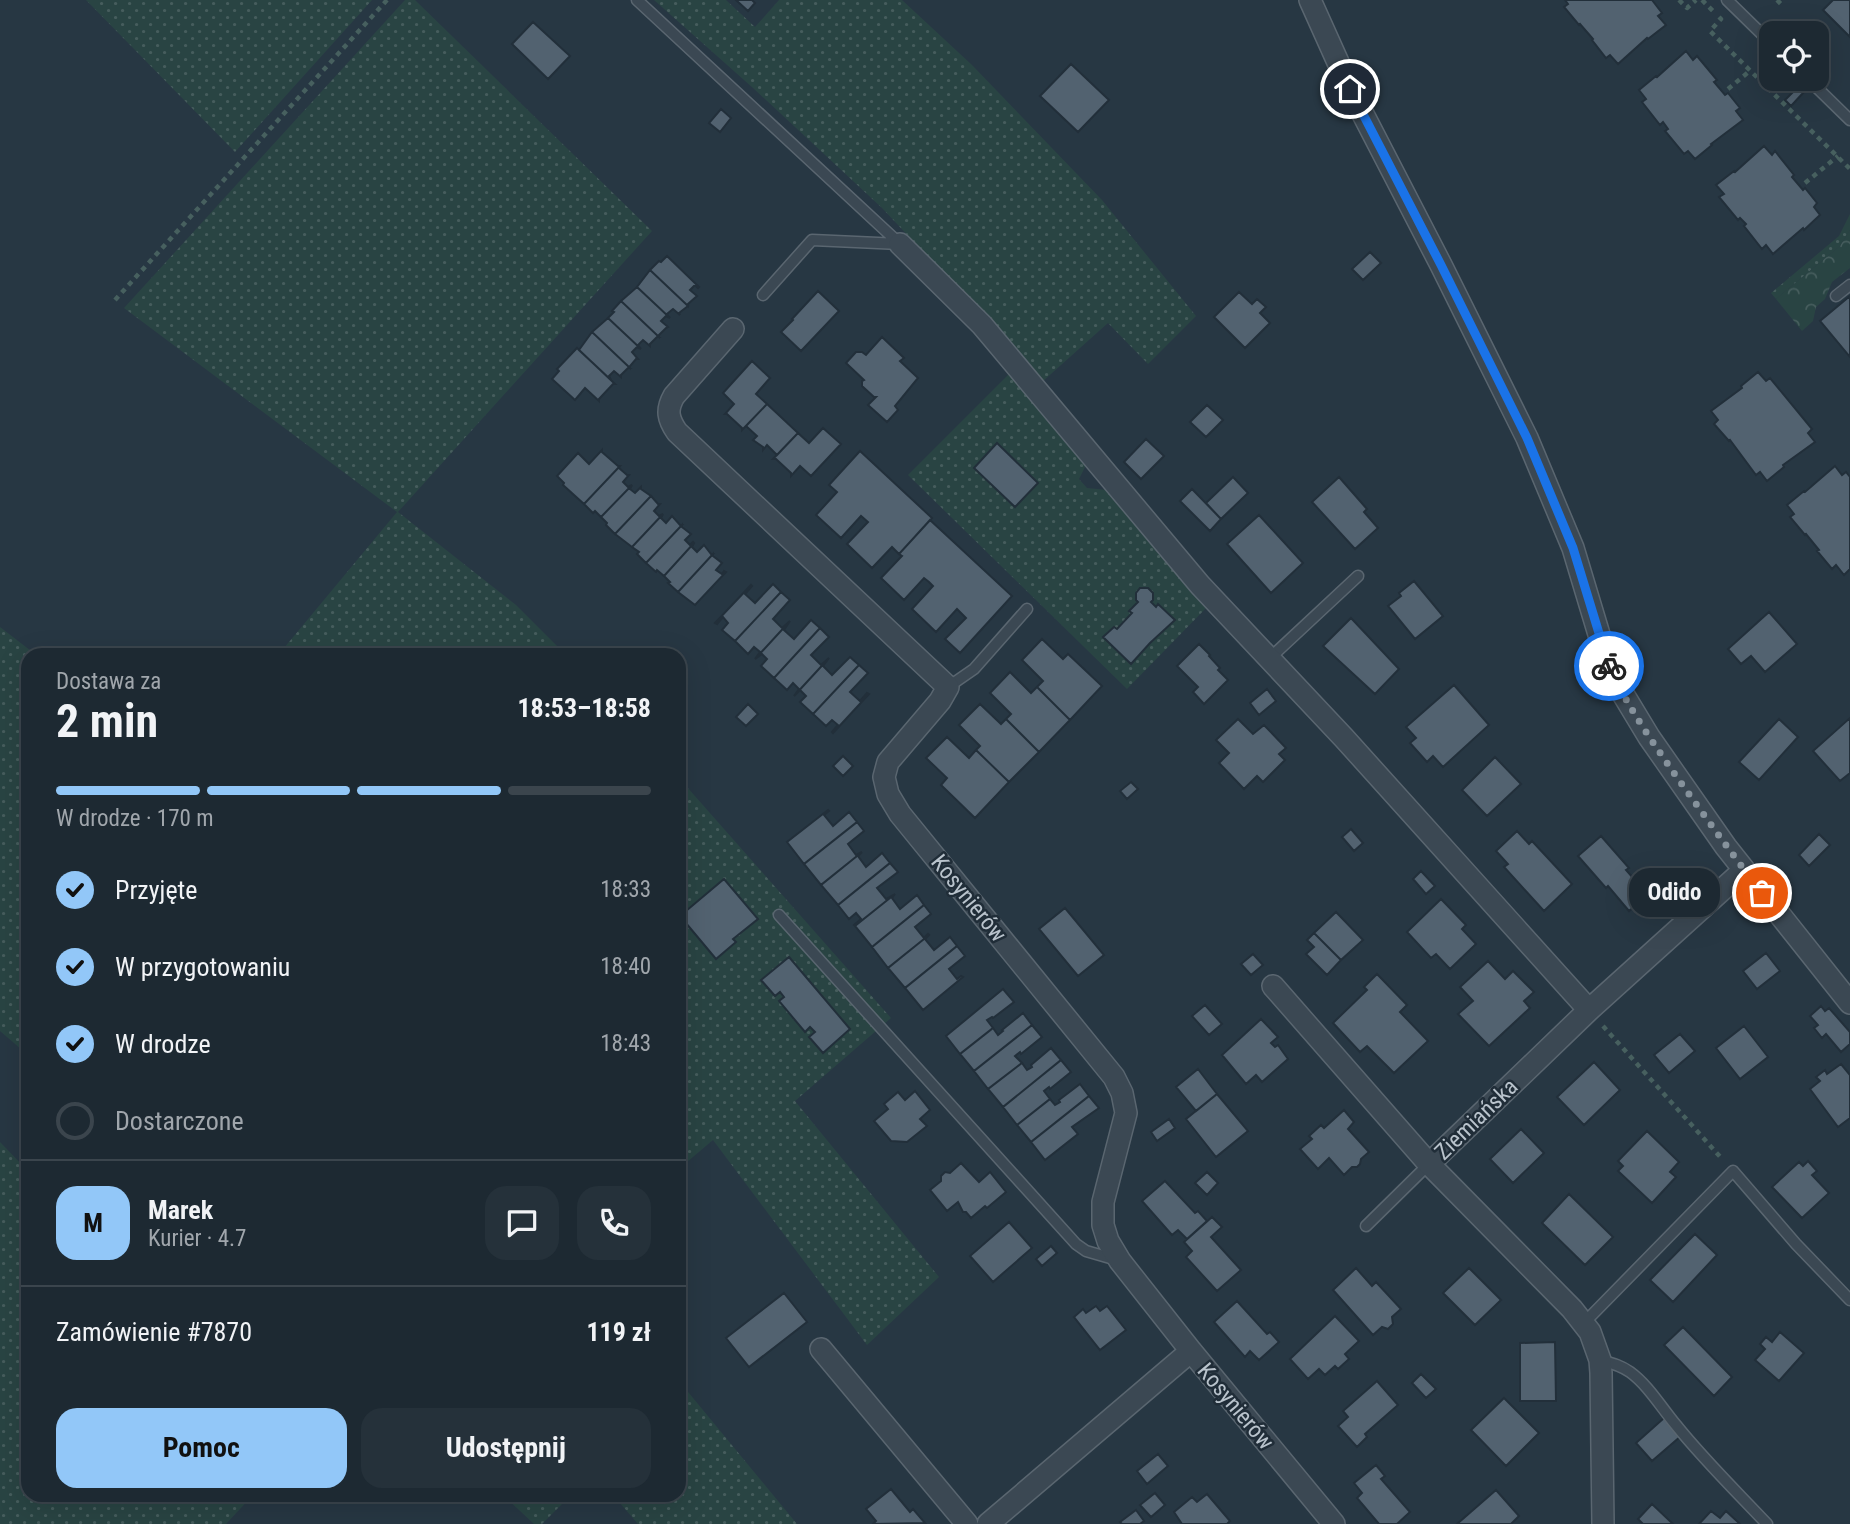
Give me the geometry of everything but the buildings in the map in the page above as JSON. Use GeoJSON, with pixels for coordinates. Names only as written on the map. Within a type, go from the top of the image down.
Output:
{"type":"FeatureCollection","features":[{"type":"Feature","properties":{"kind":"street"},"geometry":{"type":"LineString","coordinates":[[1310,0],[1350,89],[1527,438],[1573,548],[1617,684],[1649,737],[1726,847],[1850,1003]]}},
{"type":"Feature","properties":{"kind":"street"},"geometry":{"type":"LineString","coordinates":[[900,244],[982,325],[1200,585],[1344,738],[1589,1010]]}},
{"type":"Feature","properties":{"kind":"street"},"geometry":{"type":"LineString","coordinates":[[733,329],[674,396],[668,410],[670,422],[677,432],[948,687]]}},
{"type":"Feature","properties":{"kind":"street","name":"Kosynierów"},"geometry":{"type":"LineString","coordinates":[[948,687],[940,701],[888,762],[884,777],[888,793],[900,814],[1114,1077],[1122,1093],[1126,1113],[1103,1202],[1103,1225],[1108,1241],[1120,1261],[1334,1524]]}},
{"type":"Feature","properties":{"kind":"street","name":"Ziemiańska"},"geometry":{"type":"LineString","coordinates":[[1603,1524],[1600,1360],[1594,1340],[1572,1308],[1429,1164],[1589,1010],[1744,870]]}},
{"type":"Feature","properties":{"kind":"street"},"geometry":{"type":"LineString","coordinates":[[1273,986],[1429,1164]]}},
{"type":"Feature","properties":{"kind":"street"},"geometry":{"type":"LineString","coordinates":[[821,1349],[967,1524]]}},
{"type":"Feature","properties":{"kind":"street"},"geometry":{"type":"LineString","coordinates":[[996,1521],[1191,1350]]}},
{"type":"Feature","properties":{"kind":"lane"},"geometry":{"type":"LineString","coordinates":[[637,0],[900,244]]}},
{"type":"Feature","properties":{"kind":"lane"},"geometry":{"type":"LineString","coordinates":[[1727,0],[1759,31]]}},
{"type":"Feature","properties":{"kind":"lane"},"geometry":{"type":"LineString","coordinates":[[1820,91],[1850,120]]}},
{"type":"Feature","properties":{"kind":"lane"},"geometry":{"type":"LineString","coordinates":[[763,295],[812,240],[900,244]]}},
{"type":"Feature","properties":{"kind":"lane"},"geometry":{"type":"LineString","coordinates":[[1836,296],[1850,285]]}},
{"type":"Feature","properties":{"kind":"lane"},"geometry":{"type":"LineString","coordinates":[[1270,659],[1358,576]]}},
{"type":"Feature","properties":{"kind":"lane"},"geometry":{"type":"LineString","coordinates":[[948,687],[974,669],[1027,609]]}},
{"type":"Feature","properties":{"kind":"lane"},"geometry":{"type":"LineString","coordinates":[[779,915],[1076,1244],[1086,1251],[1120,1261]]}},
{"type":"Feature","properties":{"kind":"lane"},"geometry":{"type":"LineString","coordinates":[[1366,1226],[1429,1164]]}},
{"type":"Feature","properties":{"kind":"lane"},"geometry":{"type":"LineString","coordinates":[[1584,1323],[1733,1171],[1796,1244],[1850,1300]]}},
{"type":"Feature","properties":{"kind":"lane"},"geometry":{"type":"LineString","coordinates":[[1600,1360],[1616,1364],[1632,1373],[1710,1464],[1767,1524]]}},
{"type":"Feature","properties":{"kind":"path"},"geometry":{"type":"LineString","coordinates":[[115,300],[387,0]]}},
{"type":"Feature","properties":{"kind":"path"},"geometry":{"type":"LineString","coordinates":[[1679,0],[1687,8],[1696,0]]}},
{"type":"Feature","properties":{"kind":"path"},"geometry":{"type":"LineString","coordinates":[[1702,0],[1721,19],[1710,31],[1850,169]]}},
{"type":"Feature","properties":{"kind":"path"},"geometry":{"type":"LineString","coordinates":[[1728,89],[1751,70]]}},
{"type":"Feature","properties":{"kind":"path"},"geometry":{"type":"LineString","coordinates":[[1805,183],[1838,156]]}},
{"type":"Feature","properties":{"kind":"path"},"geometry":{"type":"LineString","coordinates":[[1589,1010],[1733,1171]]}},
{"type":"Feature","properties":{"kind":"green space"},"geometry":{"type":"Polygon","coordinates":[[[86,0],[372,0],[235,152],[86,0]]]}},
{"type":"Feature","properties":{"kind":"green space"},"geometry":{"type":"Polygon","coordinates":[[[405,0],[415,0],[652,231],[398,512],[516,605],[559,648],[284,648],[397,512],[124,308],[405,0]]]}},
{"type":"Feature","properties":{"kind":"green space"},"geometry":{"type":"Polygon","coordinates":[[[654,0],[726,0],[755,27],[779,0],[902,0],[972,65],[1102,200],[1196,316],[1148,364],[1108,323],[1042,382],[882,208],[654,0]]]}},
{"type":"Feature","properties":{"kind":"green space"},"geometry":{"type":"Polygon","coordinates":[[[1850,214],[1850,230],[1840,246],[1776,299],[1771,293],[1839,236],[1850,214]]]}},
{"type":"Feature","properties":{"kind":"green space"},"geometry":{"type":"Polygon","coordinates":[[[1850,230],[1850,268],[1832,282],[1825,299],[1816,307],[1813,321],[1802,331],[1776,299],[1840,246],[1850,230]]]}},
{"type":"Feature","properties":{"kind":"green space"},"geometry":{"type":"Polygon","coordinates":[[[1011,372],[1089,459],[1079,479],[1087,488],[1107,490],[1209,605],[1127,689],[908,475],[1011,372]]]}},
{"type":"Feature","properties":{"kind":"green space"},"geometry":{"type":"Polygon","coordinates":[[[0,627],[27,648],[21,648],[21,1049],[0,1031],[0,627]]]}},
{"type":"Feature","properties":{"kind":"green space"},"geometry":{"type":"Polygon","coordinates":[[[686,786],[891,1018],[795,1101],[939,1277],[867,1345],[713,1140],[687,1162],[686,786]]]}},
{"type":"Feature","properties":{"kind":"green space"},"geometry":{"type":"Polygon","coordinates":[[[0,1142],[21,1164],[21,1502],[246,1502],[226,1524],[0,1524],[0,1142]]]}},
{"type":"Feature","properties":{"kind":"green space"},"geometry":{"type":"Polygon","coordinates":[[[686,1389],[797,1524],[638,1524],[619,1502],[686,1502],[686,1389]]]}},
{"type":"Feature","properties":{"kind":"green space"},"geometry":{"type":"Polygon","coordinates":[[[510,1502],[564,1502],[542,1524],[534,1524],[510,1502]]]}},
{"type":"Feature","properties":{"kind":"way so far"},"geometry":{"type":"LineString","coordinates":[[1609,666],[1649,737],[1726,847],[1762,893]]}},
{"type":"Feature","properties":{"kind":"place","name":"Odido"},"geometry":{"type":"Point","coordinates":[1762,893]}},
{"type":"Feature","properties":{"kind":"route"},"geometry":{"type":"LineString","coordinates":[[1350,89],[1527,438],[1573,548],[1609,666]]}}]}
